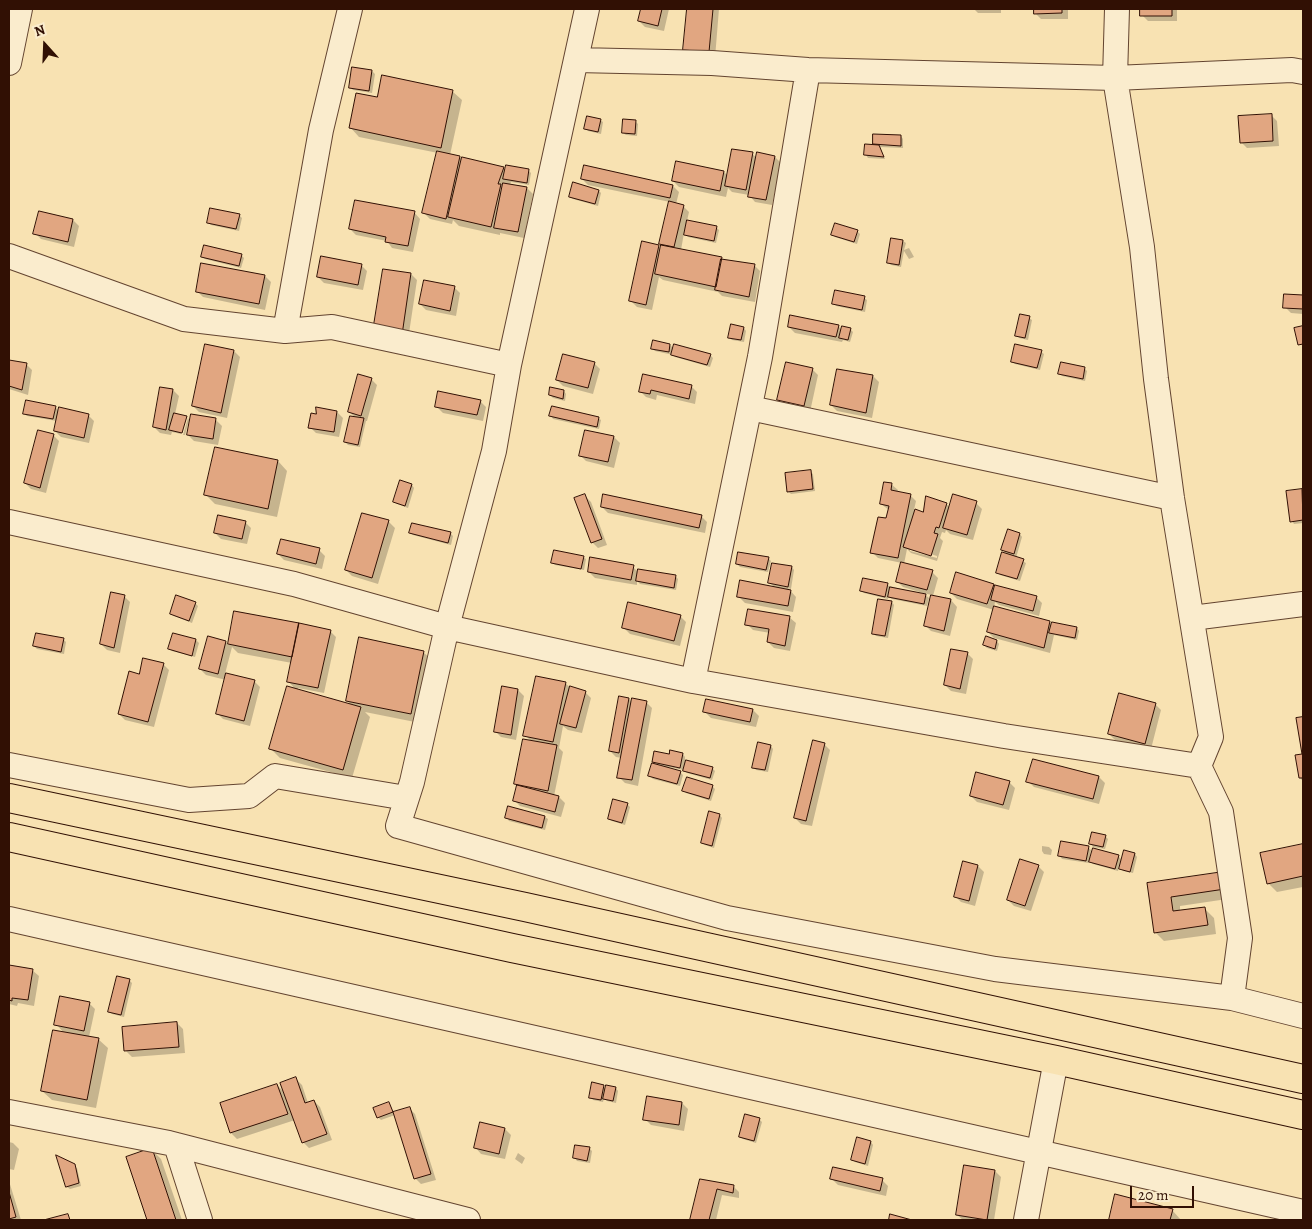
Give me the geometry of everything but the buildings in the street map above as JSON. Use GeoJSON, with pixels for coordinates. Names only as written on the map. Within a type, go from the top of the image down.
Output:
{"type":"FeatureCollection","features":[{"type":"Feature","properties":{"kind":"main road"},"geometry":{"type":"LineString","coordinates":[[9,798],[515,905],[1303,1079]]}},
{"type":"Feature","properties":{"kind":"main road"},"geometry":{"type":"LineString","coordinates":[[9,836],[512,948],[1056,1060],[1303,1115]]}},
{"type":"Feature","properties":{"kind":"street"},"geometry":{"type":"LineString","coordinates":[[9,63],[20,9]]}},
{"type":"Feature","properties":{"kind":"street"},"geometry":{"type":"LineString","coordinates":[[285,331],[323,122],[350,9]]}},
{"type":"Feature","properties":{"kind":"street"},"geometry":{"type":"LineString","coordinates":[[587,9],[509,365],[494,451],[447,627],[412,782],[398,826],[727,918],[995,969],[1232,998],[1303,1016]]}},
{"type":"Feature","properties":{"kind":"street"},"geometry":{"type":"LineString","coordinates":[[1117,9],[1115,78],[1142,247],[1156,379],[1172,498],[1211,737],[1198,766]]}},
{"type":"Feature","properties":{"kind":"street"},"geometry":{"type":"LineString","coordinates":[[576,60],[712,63],[808,70],[1115,78],[1292,70],[1303,72]]}},
{"type":"Feature","properties":{"kind":"street"},"geometry":{"type":"LineString","coordinates":[[693,680],[760,357],[808,70]]}},
{"type":"Feature","properties":{"kind":"street"},"geometry":{"type":"LineString","coordinates":[[9,256],[184,319],[285,331],[332,328],[509,365]]}},
{"type":"Feature","properties":{"kind":"street"},"geometry":{"type":"LineString","coordinates":[[750,408],[1172,498]]}},
{"type":"Feature","properties":{"kind":"street"},"geometry":{"type":"LineString","coordinates":[[9,522],[294,584],[447,627],[693,680],[1004,736],[1198,766]]}},
{"type":"Feature","properties":{"kind":"street"},"geometry":{"type":"LineString","coordinates":[[1192,618],[1303,604]]}},
{"type":"Feature","properties":{"kind":"street"},"geometry":{"type":"LineString","coordinates":[[9,765],[189,800],[249,796],[275,776],[406,798]]}},
{"type":"Feature","properties":{"kind":"street"},"geometry":{"type":"LineString","coordinates":[[1198,766],[1221,812],[1223,821],[1240,938],[1232,998]]}},
{"type":"Feature","properties":{"kind":"street"},"geometry":{"type":"LineString","coordinates":[[9,919],[1303,1212]]}},
{"type":"Feature","properties":{"kind":"street"},"geometry":{"type":"LineString","coordinates":[[1026,1220],[1056,1060]]}},
{"type":"Feature","properties":{"kind":"street"},"geometry":{"type":"LineString","coordinates":[[9,1112],[176,1145],[454,1219]]}},
{"type":"Feature","properties":{"kind":"street"},"geometry":{"type":"LineString","coordinates":[[176,1145],[200,1220]]}}]}
